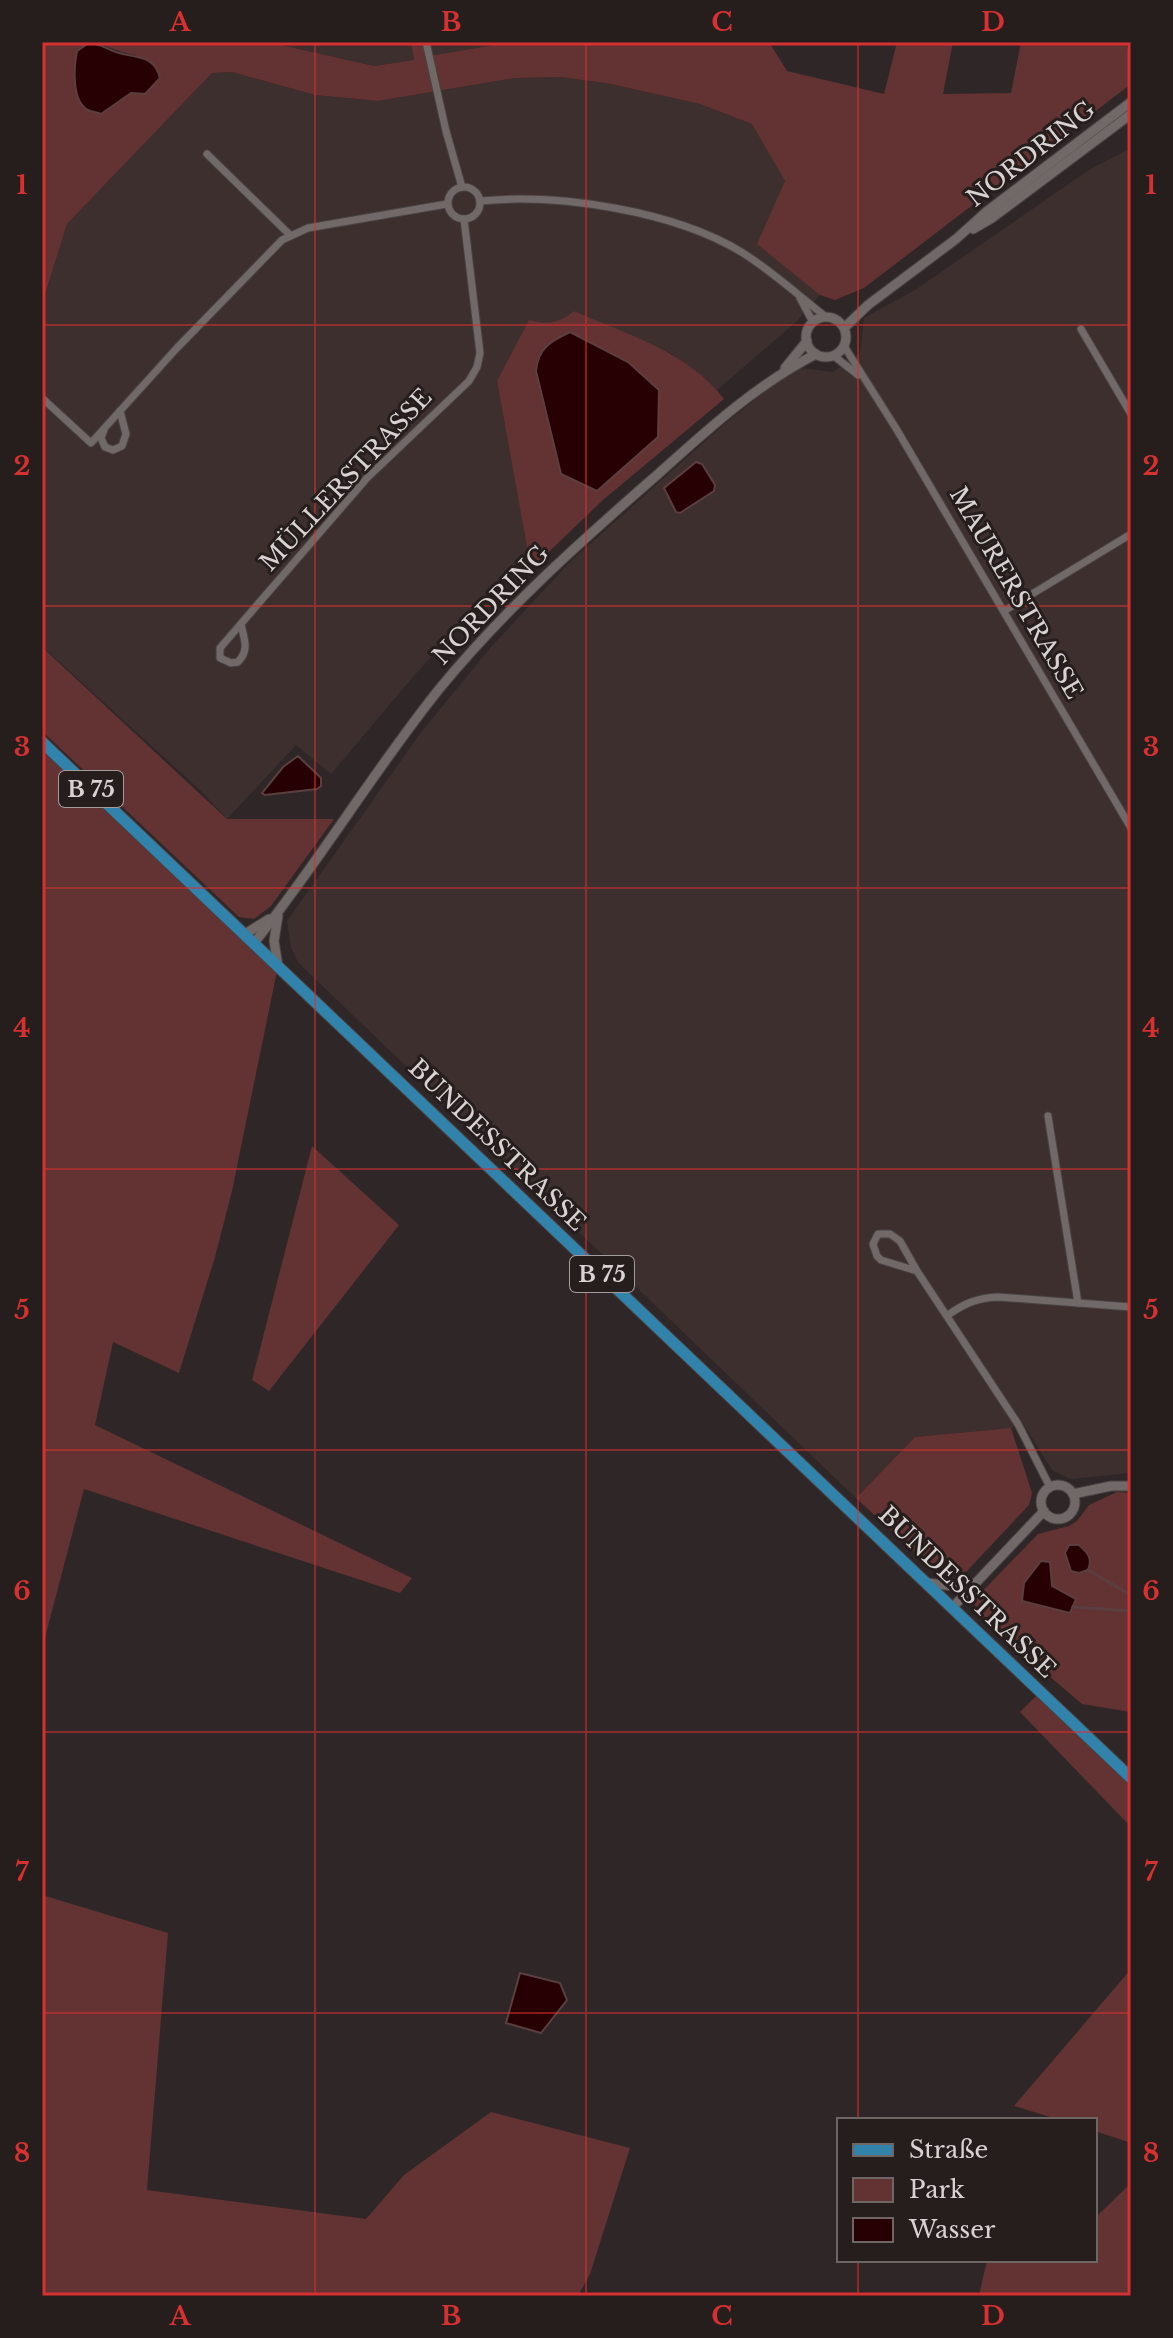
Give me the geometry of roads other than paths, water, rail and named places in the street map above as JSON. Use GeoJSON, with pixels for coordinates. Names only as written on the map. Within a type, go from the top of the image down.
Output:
{"type":"FeatureCollection","features":[{"type":"Feature","properties":{"kind":"main road","name":"BUNDESSTRASSE"},"geometry":{"type":"LineString","coordinates":[[42,742],[1131,1778]]}},
{"type":"Feature","properties":{"kind":"street"},"geometry":{"type":"LineString","coordinates":[[426,42],[462,187]]}},
{"type":"Feature","properties":{"kind":"street","name":"NORDRING"},"geometry":{"type":"LineString","coordinates":[[841,324],[956,239],[986,212],[1131,102]]}},
{"type":"Feature","properties":{"kind":"street","name":"NORDRING"},"geometry":{"type":"LineString","coordinates":[[956,239],[992,218],[1129,117]]}},
{"type":"Feature","properties":{"kind":"street"},"geometry":{"type":"LineString","coordinates":[[207,154],[290,235]]}},
{"type":"Feature","properties":{"kind":"street"},"geometry":{"type":"LineString","coordinates":[[462,187],[474,190],[480,201],[476,214],[464,219],[453,215],[447,204],[451,192],[462,187]]}},
{"type":"Feature","properties":{"kind":"street"},"geometry":{"type":"LineString","coordinates":[[480,201],[552,201],[636,212],[716,239],[779,278],[826,317],[841,324],[844,346],[834,356],[816,354],[807,341]]}},
{"type":"Feature","properties":{"kind":"street"},"geometry":{"type":"LineString","coordinates":[[42,398],[91,443],[231,292],[290,235],[308,228],[447,204]]}},
{"type":"Feature","properties":{"kind":"street","name":"MÜLLERSTRASSE"},"geometry":{"type":"LineString","coordinates":[[241,624],[247,646],[245,654],[238,662],[225,662],[220,658],[220,648],[367,478],[469,381],[477,367],[480,336],[467,260],[464,219]]}},
{"type":"Feature","properties":{"kind":"street"},"geometry":{"type":"LineString","coordinates":[[798,296],[813,322],[826,317]]}},
{"type":"Feature","properties":{"kind":"street","name":"NORDRING"},"geometry":{"type":"LineString","coordinates":[[782,371],[807,341],[813,322]]}},
{"type":"Feature","properties":{"kind":"street"},"geometry":{"type":"LineString","coordinates":[[1081,329],[1131,414]]}},
{"type":"Feature","properties":{"kind":"street","name":"MAURERSTRASSE"},"geometry":{"type":"LineString","coordinates":[[844,346],[897,430],[1131,828]]}},
{"type":"Feature","properties":{"kind":"street","name":"NORDRING"},"geometry":{"type":"LineString","coordinates":[[249,939],[278,913],[311,871],[394,747],[442,686],[534,584],[732,408],[782,371],[816,354]]}},
{"type":"Feature","properties":{"kind":"street","name":"MAURERSTRASSE"},"geometry":{"type":"LineString","coordinates":[[834,356],[862,379]]}},
{"type":"Feature","properties":{"kind":"street"},"geometry":{"type":"LineString","coordinates":[[104,427],[101,438],[105,447],[117,449],[122,446],[126,434],[120,411]]}},
{"type":"Feature","properties":{"kind":"street"},"geometry":{"type":"LineString","coordinates":[[1004,611],[1131,534]]}},
{"type":"Feature","properties":{"kind":"street"},"geometry":{"type":"LineString","coordinates":[[278,913],[274,941],[278,966]]}},
{"type":"Feature","properties":{"kind":"street"},"geometry":{"type":"LineString","coordinates":[[1048,1116],[1078,1303]]}},
{"type":"Feature","properties":{"kind":"street"},"geometry":{"type":"LineString","coordinates":[[917,1271],[877,1256],[873,1244],[878,1234],[895,1236],[1018,1424],[1050,1487]]}},
{"type":"Feature","properties":{"kind":"street"},"geometry":{"type":"LineString","coordinates":[[948,1315],[979,1298],[1131,1307]]}},
{"type":"Feature","properties":{"kind":"street"},"geometry":{"type":"LineString","coordinates":[[1063,1485],[1073,1494],[1074,1507],[1067,1517],[1055,1519],[1044,1511],[1041,1498],[1050,1487],[1063,1485]]}},
{"type":"Feature","properties":{"kind":"street"},"geometry":{"type":"LineString","coordinates":[[1073,1494],[1111,1486],[1131,1486]]}},
{"type":"Feature","properties":{"kind":"street"},"geometry":{"type":"LineString","coordinates":[[952,1608],[1044,1511]]}},
{"type":"Feature","properties":{"kind":"street"},"geometry":{"type":"LineString","coordinates":[[926,1583],[940,1586],[976,1583]]}},
{"type":"Feature","properties":{"kind":"water"},"geometry":{"type":"Polygon","coordinates":[[[89,43],[149,61],[160,78],[145,94],[131,93],[101,114],[88,110],[76,91],[75,74],[77,51],[89,43]]]}},
{"type":"Feature","properties":{"kind":"water"},"geometry":{"type":"Polygon","coordinates":[[[570,332],[628,362],[659,390],[658,437],[597,491],[561,474],[536,371],[539,356],[547,346],[570,332]]]}},
{"type":"Feature","properties":{"kind":"water"},"geometry":{"type":"Polygon","coordinates":[[[696,462],[702,464],[715,485],[714,491],[680,513],[676,512],[664,488],[696,462]]]}},
{"type":"Feature","properties":{"kind":"water"},"geometry":{"type":"Polygon","coordinates":[[[298,756],[321,778],[321,786],[317,789],[262,793],[283,767],[298,756]]]}},
{"type":"Feature","properties":{"kind":"water"},"geometry":{"type":"Polygon","coordinates":[[[1069,1545],[1079,1545],[1087,1553],[1090,1559],[1088,1570],[1079,1573],[1071,1571],[1065,1553],[1069,1545]]]}},
{"type":"Feature","properties":{"kind":"water"},"geometry":{"type":"Polygon","coordinates":[[[1041,1561],[1050,1562],[1052,1586],[1076,1599],[1070,1613],[1022,1601],[1024,1583],[1041,1561]]]}},
{"type":"Feature","properties":{"kind":"water"},"geometry":{"type":"Polygon","coordinates":[[[520,1973],[560,1983],[567,2000],[541,2033],[506,2023],[520,1973]]]}},
{"type":"Feature","properties":{"kind":"waterway"},"geometry":{"type":"LineString","coordinates":[[1088,1570],[1131,1595]]}},
{"type":"Feature","properties":{"kind":"waterway"},"geometry":{"type":"LineString","coordinates":[[1073,1607],[1131,1611]]}}]}
